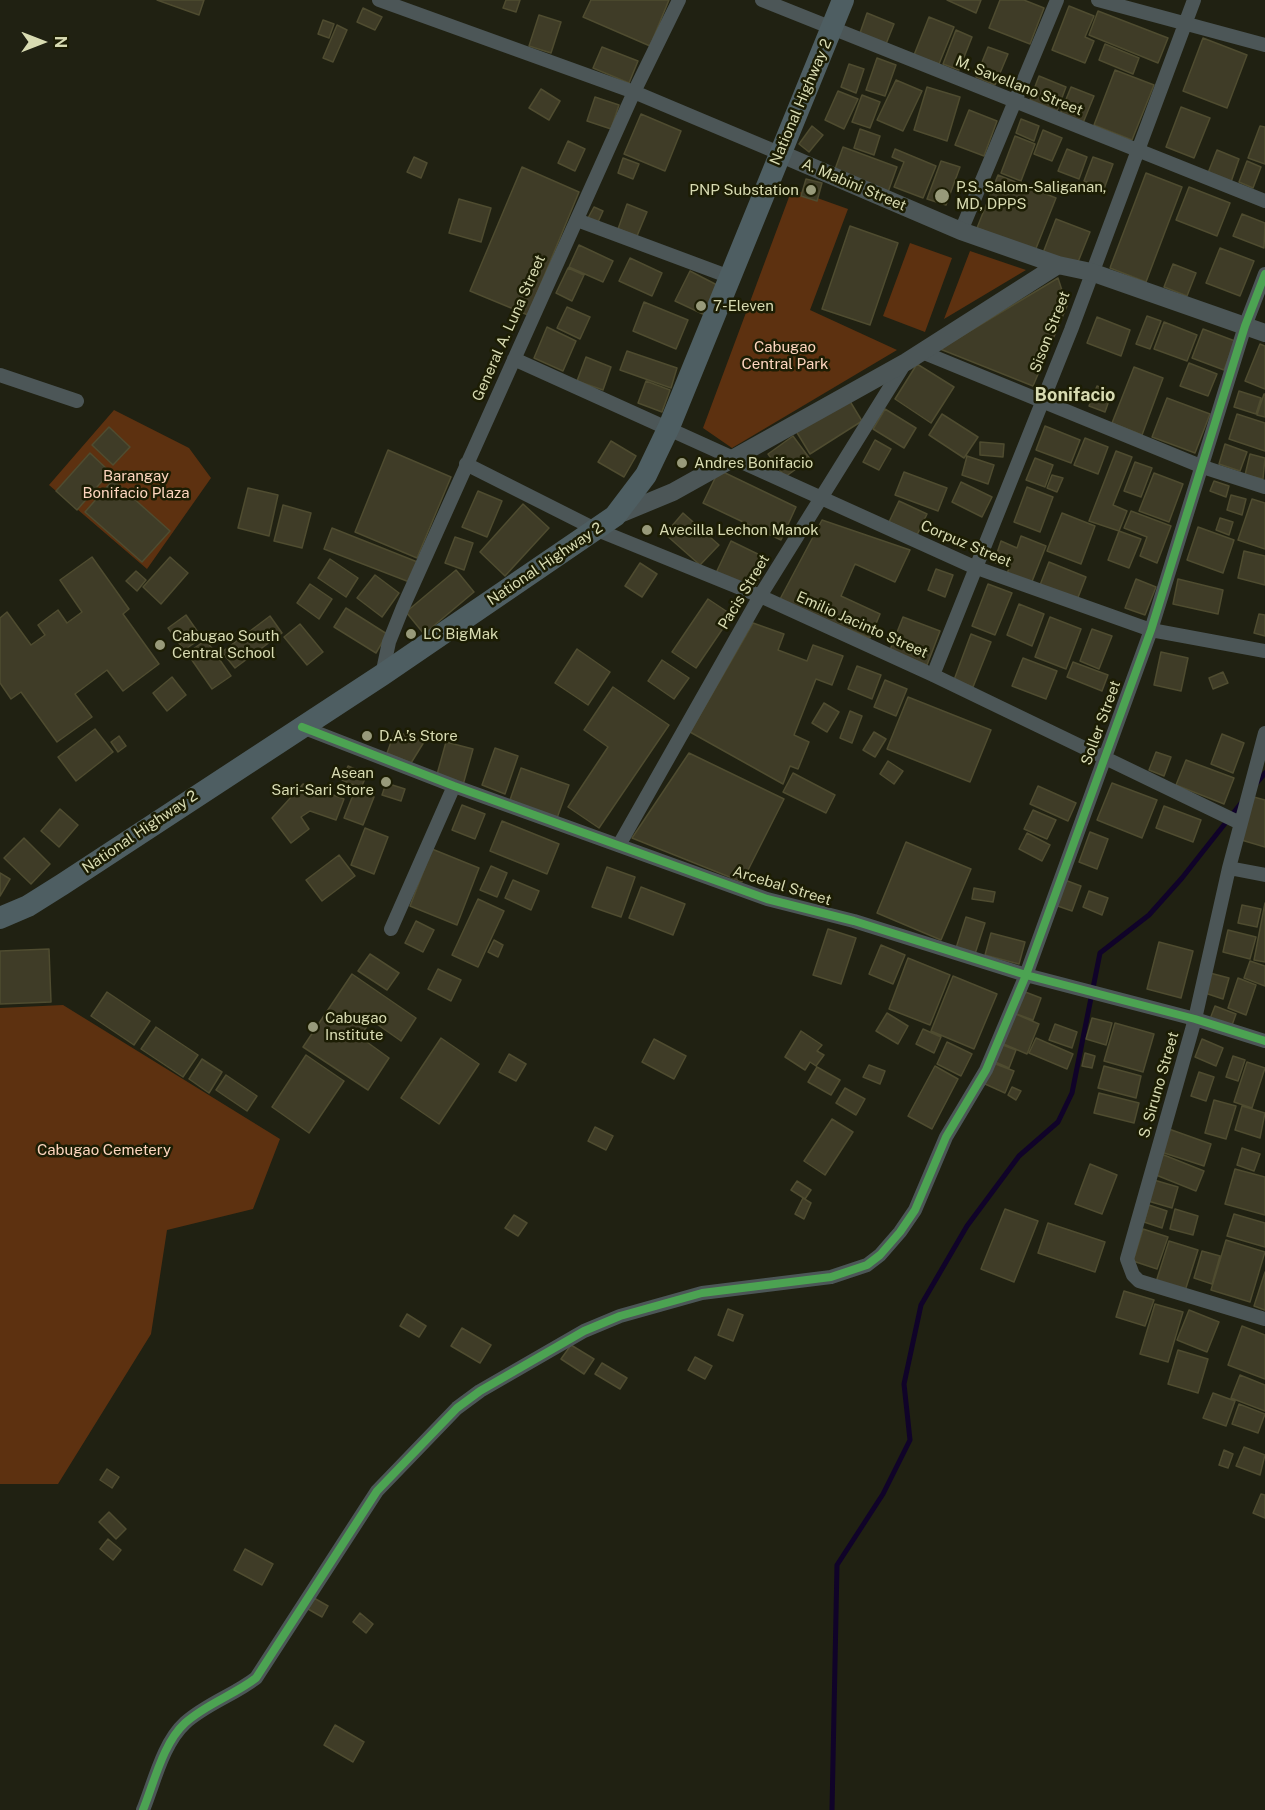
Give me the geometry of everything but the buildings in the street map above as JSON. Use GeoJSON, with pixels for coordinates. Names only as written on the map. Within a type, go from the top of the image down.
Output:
{"type":"FeatureCollection","features":[{"type":"Feature","properties":{"kind":"highway","name":"National Highway 2"},"geometry":{"type":"LineString","coordinates":[[0,918],[28,906],[54,890],[382,675],[615,516],[646,474],[669,427],[843,0]]}},
{"type":"Feature","properties":{"kind":"street","name":"A. Mabini Street"},"geometry":{"type":"LineString","coordinates":[[379,0],[634,92],[961,231],[1058,265],[1090,272],[1265,333]]}},
{"type":"Feature","properties":{"kind":"street","name":"General A. Luna Street"},"geometry":{"type":"LineString","coordinates":[[382,675],[389,642],[403,607],[634,92],[679,0]]}},
{"type":"Feature","properties":{"kind":"street","name":"M. Savellano Street"},"geometry":{"type":"LineString","coordinates":[[762,0],[1265,201]]}},
{"type":"Feature","properties":{"kind":"street"},"geometry":{"type":"LineString","coordinates":[[961,231],[1057,0]]}},
{"type":"Feature","properties":{"kind":"street"},"geometry":{"type":"LineString","coordinates":[[1098,0],[1265,45]]}},
{"type":"Feature","properties":{"kind":"street","name":"Sison Street"},"geometry":{"type":"LineString","coordinates":[[933,675],[974,567],[1071,330],[1090,272],[1139,151],[1194,0]]}},
{"type":"Feature","properties":{"kind":"street"},"geometry":{"type":"LineString","coordinates":[[577,220],[730,278]]}},
{"type":"Feature","properties":{"kind":"street"},"geometry":{"type":"LineString","coordinates":[[615,516],[673,492],[914,357],[1058,265]]}},
{"type":"Feature","properties":{"kind":"street","name":"Soller Street"},"geometry":{"type":"LineString","coordinates":[[143,1810],[170,1744],[184,1723],[209,1706],[236,1693],[256,1678],[377,1491],[457,1408],[480,1391],[584,1331],[620,1316],[702,1293],[831,1276],[867,1265],[880,1256],[900,1232],[915,1210],[946,1137],[986,1070],[1026,975],[1151,630],[1245,326],[1265,274]]}},
{"type":"Feature","properties":{"kind":"street"},"geometry":{"type":"LineString","coordinates":[[914,357],[1041,401],[1203,467],[1265,488]]}},
{"type":"Feature","properties":{"kind":"street","name":"Pacis Street"},"geometry":{"type":"LineString","coordinates":[[619,845],[760,596],[914,357]]}},
{"type":"Feature","properties":{"kind":"street","name":"Corpuz Street"},"geometry":{"type":"LineString","coordinates":[[514,359],[669,427],[731,458],[974,567],[1151,630],[1265,651]]}},
{"type":"Feature","properties":{"kind":"street"},"geometry":{"type":"LineString","coordinates":[[0,375],[77,401]]}},
{"type":"Feature","properties":{"kind":"street","name":"Emilio Jacinto Street"},"geometry":{"type":"LineString","coordinates":[[466,464],[595,530],[760,596],[933,675],[1103,759],[1240,823]]}},
{"type":"Feature","properties":{"kind":"street","name":"Arcebal Street"},"geometry":{"type":"LineString","coordinates":[[302,726],[454,786],[767,899],[854,921],[1026,975],[1195,1019],[1265,1041]]}},
{"type":"Feature","properties":{"kind":"street","name":"S. Siruno Street"},"geometry":{"type":"LineString","coordinates":[[1265,733],[1240,823],[1195,1019],[1127,1259],[1133,1275],[1139,1281],[1265,1318]]}},
{"type":"Feature","properties":{"kind":"street"},"geometry":{"type":"LineString","coordinates":[[390,929],[454,786]]}},
{"type":"Feature","properties":{"kind":"street"},"geometry":{"type":"LineString","coordinates":[[1229,868],[1265,875]]}},
{"type":"Feature","properties":{"kind":"green space","name":"Cabugao Central Park"},"geometry":{"type":"Polygon","coordinates":[[[792,189],[848,209],[810,310],[897,350],[732,448],[703,428],[792,189]]]}},
{"type":"Feature","properties":{"kind":"green space"},"geometry":{"type":"Polygon","coordinates":[[[910,243],[952,258],[925,332],[883,316],[910,243]]]}},
{"type":"Feature","properties":{"kind":"green space"},"geometry":{"type":"Polygon","coordinates":[[[970,251],[1026,270],[944,319],[970,251]]]}},
{"type":"Feature","properties":{"kind":"green space","name":"Barangay Bonifacio Plaza"},"geometry":{"type":"Polygon","coordinates":[[[114,410],[189,448],[211,478],[147,569],[49,485],[114,410]]]}},
{"type":"Feature","properties":{"kind":"green space","name":"Cabugao Cemetery"},"geometry":{"type":"Polygon","coordinates":[[[63,1005],[280,1139],[253,1209],[167,1230],[151,1334],[58,1484],[0,1484],[0,1008],[63,1005]]]}},
{"type":"Feature","properties":{"kind":"waterway"},"geometry":{"type":"LineString","coordinates":[[1255,785],[1265,773]]}},
{"type":"Feature","properties":{"kind":"waterway"},"geometry":{"type":"LineString","coordinates":[[832,1810],[837,1565],[883,1494],[910,1440],[904,1384],[921,1305],[967,1226],[1019,1156],[1058,1122],[1072,1093],[1100,953],[1149,915],[1182,878],[1242,802]]}},
{"type":"Feature","properties":{"kind":"cycle path"},"geometry":{"type":"LineString","coordinates":[[143,1810],[165,1752],[177,1731],[202,1710],[256,1678],[377,1491],[457,1408],[480,1391],[584,1331],[620,1316],[702,1293],[831,1277],[867,1265],[880,1255],[900,1232],[915,1210],[946,1137],[986,1070],[1026,975],[1151,630],[1245,326],[1265,274]]}},
{"type":"Feature","properties":{"kind":"cycle path"},"geometry":{"type":"LineString","coordinates":[[302,727],[454,786],[767,899],[854,921],[1026,975],[1195,1019],[1265,1041]]}},
{"type":"Feature","properties":{"kind":"place","name":"PNP Substation"},"geometry":{"type":"Point","coordinates":[811,190]}},
{"type":"Feature","properties":{"kind":"place","name":"P.S. Salom-Saliganan, MD, DPPS"},"geometry":{"type":"Point","coordinates":[942,196]}},
{"type":"Feature","properties":{"kind":"place","name":"7-Eleven"},"geometry":{"type":"Point","coordinates":[701,306]}},
{"type":"Feature","properties":{"kind":"place","name":"Andres Bonifacio"},"geometry":{"type":"Point","coordinates":[682,463]}},
{"type":"Feature","properties":{"kind":"place","name":"Avecilla Lechon Manok"},"geometry":{"type":"Point","coordinates":[647,530]}},
{"type":"Feature","properties":{"kind":"place","name":"LC BigMak"},"geometry":{"type":"Point","coordinates":[411,634]}},
{"type":"Feature","properties":{"kind":"place","name":"Cabugao South Central School"},"geometry":{"type":"Point","coordinates":[160,645]}},
{"type":"Feature","properties":{"kind":"place","name":"D.A.’s Store"},"geometry":{"type":"Point","coordinates":[367,736]}},
{"type":"Feature","properties":{"kind":"place","name":"Asean Sari-Sari Store"},"geometry":{"type":"Point","coordinates":[386,782]}},
{"type":"Feature","properties":{"kind":"place","name":"Cabugao Institute"},"geometry":{"type":"Point","coordinates":[313,1027]}},
{"type":"Feature","properties":{"kind":"district","name":"Bonifacio"},"geometry":{"type":"Point","coordinates":[1075,395]}}]}
